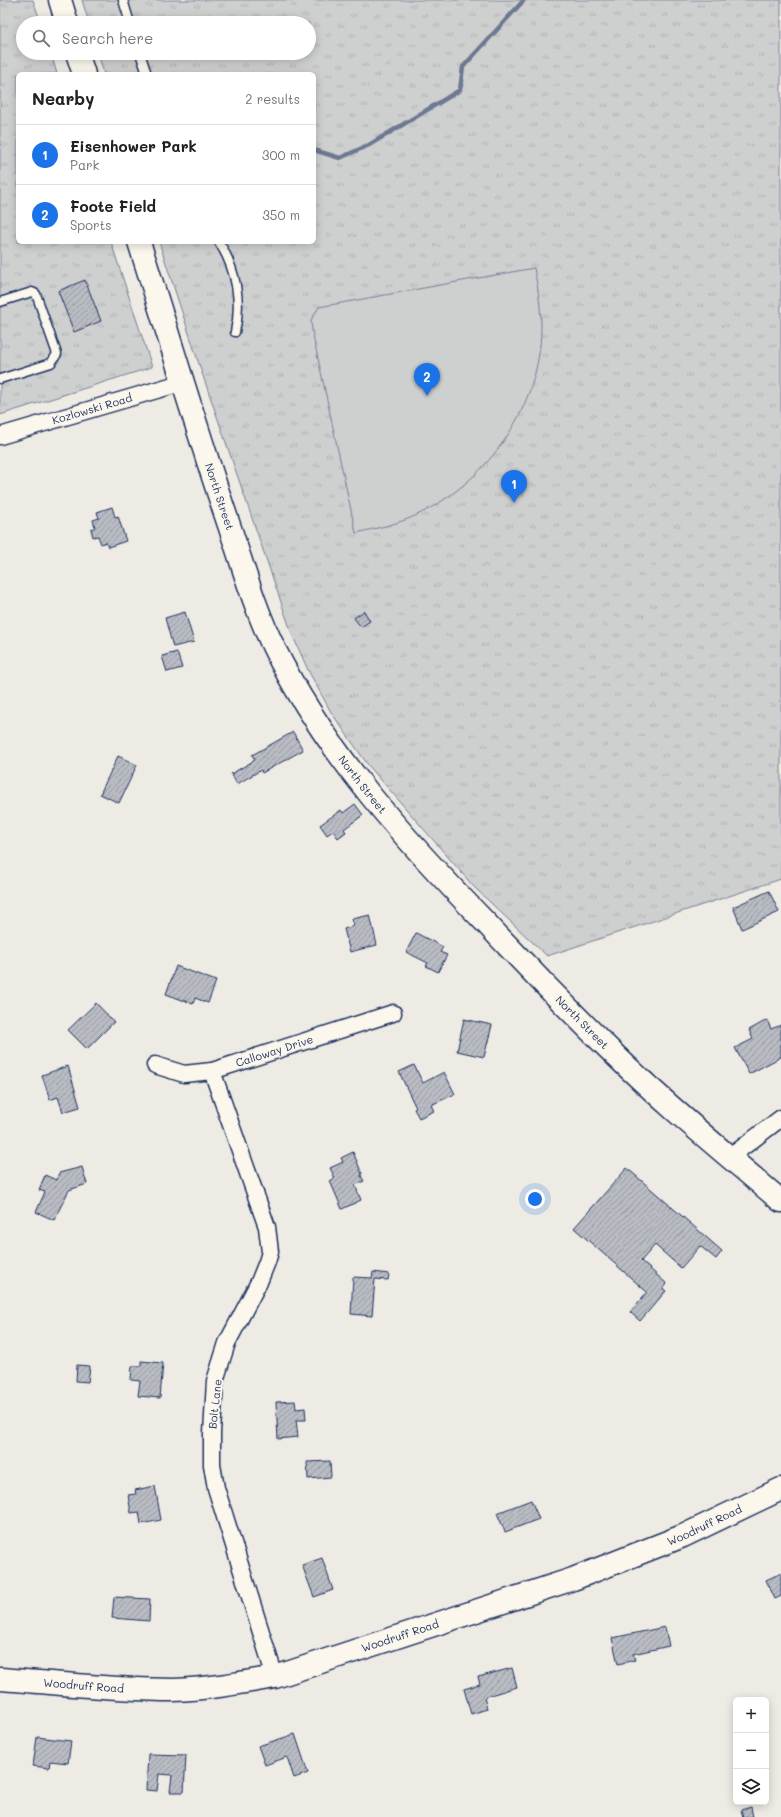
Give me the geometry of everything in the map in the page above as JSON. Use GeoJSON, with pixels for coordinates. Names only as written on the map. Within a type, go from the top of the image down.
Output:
{"type":"FeatureCollection","features":[{"type":"Feature","properties":{"kind":"main road"},"geometry":{"type":"LineString","coordinates":[[60,0],[65,16]]}},
{"type":"Feature","properties":{"kind":"main road"},"geometry":{"type":"LineString","coordinates":[[79,60],[83,72]]}},
{"type":"Feature","properties":{"kind":"main road","name":"North Street"},"geometry":{"type":"LineString","coordinates":[[140,244],[217,490],[262,621],[286,670],[317,722],[394,825],[451,887],[618,1058],[781,1201]]}},
{"type":"Feature","properties":{"kind":"main road","name":"Woodruff Road"},"geometry":{"type":"LineString","coordinates":[[0,1678],[127,1689],[174,1690],[228,1685],[275,1677],[573,1579],[684,1536],[781,1489]]}},
{"type":"Feature","properties":{"kind":"street","name":"Kozlowski Road"},"geometry":{"type":"LineString","coordinates":[[0,436],[184,382]]}},
{"type":"Feature","properties":{"kind":"street","name":"Calloway Drive"},"geometry":{"type":"LineString","coordinates":[[156,1065],[184,1074],[212,1071],[393,1013]]}},
{"type":"Feature","properties":{"kind":"street","name":"Bolt Lane"},"geometry":{"type":"LineString","coordinates":[[212,1071],[267,1227],[270,1252],[259,1282],[227,1343],[216,1381],[212,1433],[212,1465],[216,1488],[275,1677]]}},
{"type":"Feature","properties":{"kind":"street"},"geometry":{"type":"LineString","coordinates":[[730,1157],[781,1118]]}},
{"type":"Feature","properties":{"kind":"lane"},"geometry":{"type":"LineString","coordinates":[[123,0],[128,16]]}},
{"type":"Feature","properties":{"kind":"lane"},"geometry":{"type":"LineString","coordinates":[[142,60],[146,72]]}},
{"type":"Feature","properties":{"kind":"lane"},"geometry":{"type":"LineString","coordinates":[[221,244],[232,270],[238,295],[238,316],[235,332]]}},
{"type":"Feature","properties":{"kind":"lane"},"geometry":{"type":"LineString","coordinates":[[0,302],[32,292],[36,294],[58,354],[51,363],[0,379]]}},
{"type":"Feature","properties":{"kind":"green space"},"geometry":{"type":"Polygon","coordinates":[[[0,0],[33,0],[39,16],[16,16],[16,60],[53,60],[56,72],[16,72],[16,244],[112,244],[152,367],[0,415],[0,0]]]}},
{"type":"Feature","properties":{"kind":"green space"},"geometry":{"type":"Polygon","coordinates":[[[82,0],[781,0],[781,879],[547,956],[474,887],[368,765],[331,712],[308,670],[292,634],[202,373],[160,244],[316,244],[316,72],[103,72],[100,60],[316,60],[316,16],[87,16],[82,0]]]}},
{"type":"Feature","properties":{"kind":"green space"},"geometry":{"type":"Polygon","coordinates":[[[534,268],[541,316],[540,346],[535,373],[527,398],[501,445],[484,466],[443,501],[404,520],[356,533],[312,331],[311,320],[319,307],[534,268]]]}},
{"type":"Feature","properties":{"kind":"building"},"geometry":{"type":"Polygon","coordinates":[[[85,280],[101,321],[74,332],[58,291],[85,280]]]}},
{"type":"Feature","properties":{"kind":"building"},"geometry":{"type":"Polygon","coordinates":[[[112,507],[115,517],[118,516],[126,541],[108,547],[106,542],[101,544],[98,536],[93,537],[91,529],[95,527],[93,520],[99,518],[97,512],[112,507]]]}},
{"type":"Feature","properties":{"kind":"building"},"geometry":{"type":"Polygon","coordinates":[[[364,611],[370,621],[361,627],[354,618],[364,611]]]}},
{"type":"Feature","properties":{"kind":"building"},"geometry":{"type":"Polygon","coordinates":[[[185,612],[194,642],[173,647],[165,618],[185,612]]]}},
{"type":"Feature","properties":{"kind":"building"},"geometry":{"type":"Polygon","coordinates":[[[177,652],[182,668],[167,672],[162,656],[177,652]]]}},
{"type":"Feature","properties":{"kind":"building"},"geometry":{"type":"Polygon","coordinates":[[[293,732],[303,750],[262,773],[261,770],[237,784],[231,774],[255,760],[252,755],[293,732]]]}},
{"type":"Feature","properties":{"kind":"building"},"geometry":{"type":"Polygon","coordinates":[[[118,756],[137,765],[119,803],[100,794],[118,756]]]}},
{"type":"Feature","properties":{"kind":"building"},"geometry":{"type":"Polygon","coordinates":[[[355,804],[363,815],[344,829],[346,832],[338,838],[333,831],[327,835],[320,825],[341,810],[343,813],[355,804]]]}},
{"type":"Feature","properties":{"kind":"building"},"geometry":{"type":"Polygon","coordinates":[[[769,891],[779,912],[742,929],[733,907],[769,891]]]}},
{"type":"Feature","properties":{"kind":"building"},"geometry":{"type":"Polygon","coordinates":[[[370,915],[377,945],[350,952],[344,929],[354,926],[352,919],[370,915]]]}},
{"type":"Feature","properties":{"kind":"building"},"geometry":{"type":"Polygon","coordinates":[[[416,933],[443,947],[440,952],[447,955],[438,972],[426,966],[428,963],[406,952],[416,933]]]}},
{"type":"Feature","properties":{"kind":"building"},"geometry":{"type":"Polygon","coordinates":[[[176,966],[216,981],[208,1003],[195,998],[193,1004],[166,994],[176,966]]]}},
{"type":"Feature","properties":{"kind":"building"},"geometry":{"type":"Polygon","coordinates":[[[96,1003],[114,1022],[87,1049],[68,1030],[96,1003]]]}},
{"type":"Feature","properties":{"kind":"building"},"geometry":{"type":"Polygon","coordinates":[[[464,1019],[492,1025],[484,1057],[457,1051],[464,1019]]]}},
{"type":"Feature","properties":{"kind":"building"},"geometry":{"type":"Polygon","coordinates":[[[767,1020],[771,1029],[781,1025],[781,1057],[749,1074],[735,1048],[753,1039],[749,1030],[767,1020]]]}},
{"type":"Feature","properties":{"kind":"building"},"geometry":{"type":"Polygon","coordinates":[[[414,1065],[423,1083],[444,1072],[455,1094],[431,1105],[434,1111],[419,1118],[414,1109],[416,1108],[399,1072],[414,1065]]]}},
{"type":"Feature","properties":{"kind":"building"},"geometry":{"type":"Polygon","coordinates":[[[68,1066],[80,1107],[63,1112],[58,1097],[50,1100],[42,1075],[68,1066]]]}},
{"type":"Feature","properties":{"kind":"building"},"geometry":{"type":"Polygon","coordinates":[[[353,1152],[364,1181],[355,1185],[361,1200],[342,1209],[330,1181],[335,1178],[330,1168],[343,1162],[341,1158],[353,1152]]]}},
{"type":"Feature","properties":{"kind":"building"},"geometry":{"type":"Polygon","coordinates":[[[82,1167],[87,1184],[69,1190],[54,1220],[36,1212],[45,1192],[39,1190],[45,1175],[56,1180],[59,1173],[82,1167]]]}},
{"type":"Feature","properties":{"kind":"building"},"geometry":{"type":"Polygon","coordinates":[[[627,1168],[722,1251],[716,1259],[700,1246],[681,1268],[655,1245],[641,1261],[667,1284],[663,1289],[666,1291],[640,1321],[630,1312],[647,1292],[574,1228],[627,1168]]]}},
{"type":"Feature","properties":{"kind":"building"},"geometry":{"type":"Polygon","coordinates":[[[373,1272],[389,1274],[388,1280],[375,1279],[372,1316],[351,1314],[353,1277],[372,1278],[373,1272]]]}},
{"type":"Feature","properties":{"kind":"building"},"geometry":{"type":"Polygon","coordinates":[[[141,1361],[163,1363],[160,1398],[138,1396],[140,1381],[131,1380],[132,1366],[141,1366],[141,1361]]]}},
{"type":"Feature","properties":{"kind":"building"},"geometry":{"type":"Polygon","coordinates":[[[77,1365],[90,1366],[88,1382],[76,1381],[77,1365]]]}},
{"type":"Feature","properties":{"kind":"building"},"geometry":{"type":"Polygon","coordinates":[[[295,1401],[296,1409],[305,1408],[306,1420],[296,1420],[298,1437],[278,1439],[276,1402],[295,1401]]]}},
{"type":"Feature","properties":{"kind":"building"},"geometry":{"type":"Polygon","coordinates":[[[330,1461],[331,1477],[308,1479],[307,1462],[330,1461]]]}},
{"type":"Feature","properties":{"kind":"building"},"geometry":{"type":"Polygon","coordinates":[[[155,1486],[161,1520],[141,1524],[139,1512],[131,1513],[128,1495],[136,1494],[135,1490],[155,1486]]]}},
{"type":"Feature","properties":{"kind":"building"},"geometry":{"type":"Polygon","coordinates":[[[531,1500],[539,1519],[505,1532],[497,1513],[531,1500]]]}},
{"type":"Feature","properties":{"kind":"building"},"geometry":{"type":"Polygon","coordinates":[[[322,1558],[333,1590],[314,1597],[302,1565],[322,1558]]]}},
{"type":"Feature","properties":{"kind":"building"},"geometry":{"type":"Polygon","coordinates":[[[781,1573],[781,1596],[775,1599],[766,1580],[781,1573]]]}},
{"type":"Feature","properties":{"kind":"building"},"geometry":{"type":"Polygon","coordinates":[[[114,1597],[150,1599],[149,1621],[112,1618],[114,1597]]]}},
{"type":"Feature","properties":{"kind":"building"},"geometry":{"type":"Polygon","coordinates":[[[665,1627],[669,1646],[633,1654],[635,1660],[618,1664],[612,1638],[665,1627]]]}},
{"type":"Feature","properties":{"kind":"building"},"geometry":{"type":"Polygon","coordinates":[[[512,1668],[517,1687],[484,1697],[487,1709],[471,1714],[464,1689],[480,1684],[478,1677],[512,1668]]]}},
{"type":"Feature","properties":{"kind":"building"},"geometry":{"type":"Polygon","coordinates":[[[295,1734],[308,1773],[294,1778],[287,1757],[265,1765],[258,1746],[295,1734]]]}},
{"type":"Feature","properties":{"kind":"building"},"geometry":{"type":"Polygon","coordinates":[[[37,1737],[71,1741],[68,1763],[50,1761],[49,1768],[33,1766],[37,1737]]]}},
{"type":"Feature","properties":{"kind":"building"},"geometry":{"type":"Polygon","coordinates":[[[148,1754],[186,1755],[184,1792],[170,1792],[172,1775],[159,1774],[157,1791],[146,1790],[148,1754]]]}},
{"type":"Feature","properties":{"kind":"building"},"geometry":{"type":"Polygon","coordinates":[[[751,1807],[753,1817],[743,1817],[741,1810],[751,1807]]]}},
{"type":"Feature","properties":{"kind":"waterway"},"geometry":{"type":"LineString","coordinates":[[316,151],[340,158],[369,145],[460,90],[463,67],[524,0]]}},
{"type":"Feature","properties":{"kind":"place","name":"Foote Field"},"geometry":{"type":"Point","coordinates":[427,396]}},
{"type":"Feature","properties":{"kind":"place","name":"Eisenhower Park"},"geometry":{"type":"Point","coordinates":[514,503]}}]}
